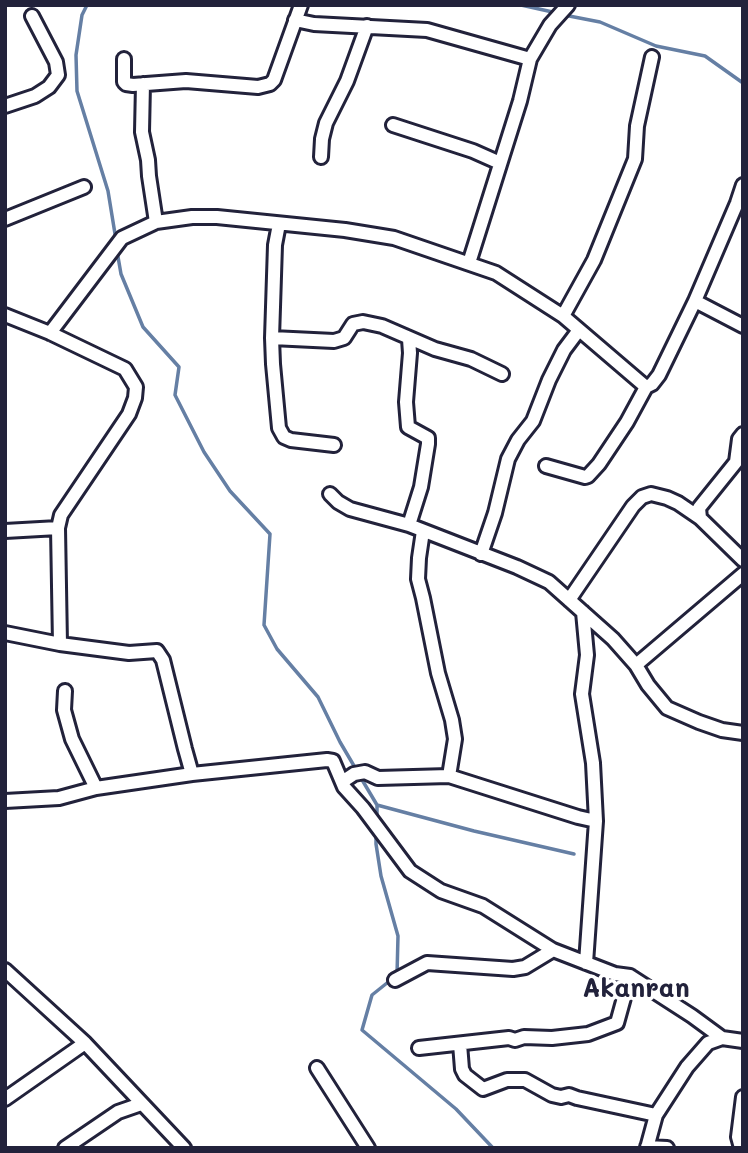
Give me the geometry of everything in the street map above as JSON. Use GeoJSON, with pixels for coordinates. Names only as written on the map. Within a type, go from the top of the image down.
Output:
{"type":"FeatureCollection","features":[{"type":"Feature","properties":{"kind":"street"},"geometry":{"type":"LineString","coordinates":[[124,59],[126,84],[186,81],[258,87],[271,84],[301,5]]}},
{"type":"Feature","properties":{"kind":"street"},"geometry":{"type":"LineString","coordinates":[[469,263],[520,101],[530,59],[550,25],[568,5]]}},
{"type":"Feature","properties":{"kind":"street"},"geometry":{"type":"LineString","coordinates":[[5,106],[35,96],[49,87],[58,75],[56,62],[32,16]]}},
{"type":"Feature","properties":{"kind":"street"},"geometry":{"type":"LineString","coordinates":[[295,20],[427,30],[530,59]]}},
{"type":"Feature","properties":{"kind":"street"},"geometry":{"type":"LineString","coordinates":[[321,157],[326,123],[367,26]]}},
{"type":"Feature","properties":{"kind":"street"},"geometry":{"type":"LineString","coordinates":[[563,316],[594,260],[635,159],[637,126],[652,57]]}},
{"type":"Feature","properties":{"kind":"street"},"geometry":{"type":"LineString","coordinates":[[143,84],[142,132],[156,222]]}},
{"type":"Feature","properties":{"kind":"street"},"geometry":{"type":"LineString","coordinates":[[393,125],[473,151],[500,163]]}},
{"type":"Feature","properties":{"kind":"street"},"geometry":{"type":"LineString","coordinates":[[546,466],[585,477],[599,464],[646,387],[659,375],[695,301],[743,185]]}},
{"type":"Feature","properties":{"kind":"street"},"geometry":{"type":"LineString","coordinates":[[5,219],[84,187]]}},
{"type":"Feature","properties":{"kind":"street"},"geometry":{"type":"LineString","coordinates":[[50,333],[122,238],[156,222],[217,217],[345,230],[394,238],[469,263],[496,274],[563,316],[646,387]]}},
{"type":"Feature","properties":{"kind":"street"},"geometry":{"type":"LineString","coordinates":[[279,224],[273,273],[272,338],[281,433],[284,438],[290,440],[334,445]]}},
{"type":"Feature","properties":{"kind":"street"},"geometry":{"type":"LineString","coordinates":[[695,301],[742,322]]}},
{"type":"Feature","properties":{"kind":"street"},"geometry":{"type":"LineString","coordinates":[[5,315],[125,369],[136,387],[129,414],[61,515],[58,528],[60,644]]}},
{"type":"Feature","properties":{"kind":"street"},"geometry":{"type":"LineString","coordinates":[[272,338],[334,341],[344,338],[353,324],[363,322],[382,326],[435,349],[471,359],[502,374]]}},
{"type":"Feature","properties":{"kind":"street"},"geometry":{"type":"LineString","coordinates":[[481,554],[499,501],[508,459],[533,421],[564,350],[579,330]]}},
{"type":"Feature","properties":{"kind":"street"},"geometry":{"type":"LineString","coordinates":[[409,339],[406,402],[408,427],[428,438],[421,487],[409,526]]}},
{"type":"Feature","properties":{"kind":"street"},"geometry":{"type":"LineString","coordinates":[[700,518],[699,508],[739,466],[739,439],[743,434]]}},
{"type":"Feature","properties":{"kind":"street"},"geometry":{"type":"LineString","coordinates":[[330,494],[350,509],[423,531],[549,582],[613,639],[667,708],[722,730],[743,733]]}},
{"type":"Feature","properties":{"kind":"street"},"geometry":{"type":"LineString","coordinates":[[569,600],[632,506],[642,497],[652,494],[678,503],[700,518],[743,560]]}},
{"type":"Feature","properties":{"kind":"street"},"geometry":{"type":"LineString","coordinates":[[5,531],[58,528]]}},
{"type":"Feature","properties":{"kind":"street"},"geometry":{"type":"LineString","coordinates":[[423,531],[418,579],[455,739],[449,776]]}},
{"type":"Feature","properties":{"kind":"street"},"geometry":{"type":"LineString","coordinates":[[636,665],[743,574]]}},
{"type":"Feature","properties":{"kind":"street"},"geometry":{"type":"LineString","coordinates":[[583,612],[587,655],[582,694],[593,763],[596,821],[586,963]]}},
{"type":"Feature","properties":{"kind":"street"},"geometry":{"type":"LineString","coordinates":[[5,633],[60,644],[129,653],[157,651],[163,660],[192,774]]}},
{"type":"Feature","properties":{"kind":"street"},"geometry":{"type":"LineString","coordinates":[[65,691],[64,710],[72,739],[96,788]]}},
{"type":"Feature","properties":{"kind":"street"},"geometry":{"type":"LineString","coordinates":[[5,802],[59,798],[96,788],[192,774],[333,761],[344,787],[410,871],[441,891],[483,906],[553,950],[615,974],[630,976],[722,1038]]}},
{"type":"Feature","properties":{"kind":"street"},"geometry":{"type":"LineString","coordinates":[[342,782],[354,774],[365,772],[378,778],[449,776],[596,821]]}},
{"type":"Feature","properties":{"kind":"street"},"geometry":{"type":"LineString","coordinates":[[396,980],[426,963],[513,969],[525,967],[553,950]]}},
{"type":"Feature","properties":{"kind":"street"},"geometry":{"type":"LineString","coordinates":[[5,970],[85,1043],[184,1148]]}},
{"type":"Feature","properties":{"kind":"street"},"geometry":{"type":"LineString","coordinates":[[419,1048],[509,1038],[515,1040],[524,1037],[530,1039],[588,1034],[617,1023],[630,976]]}},
{"type":"Feature","properties":{"kind":"street"},"geometry":{"type":"LineString","coordinates":[[667,1148],[647,1147],[656,1115],[687,1067],[708,1043],[722,1038],[743,1041]]}},
{"type":"Feature","properties":{"kind":"street"},"geometry":{"type":"LineString","coordinates":[[5,1099],[85,1043]]}},
{"type":"Feature","properties":{"kind":"street"},"geometry":{"type":"LineString","coordinates":[[460,1044],[465,1075],[483,1089],[507,1080],[525,1080],[561,1097],[569,1095],[656,1115]]}},
{"type":"Feature","properties":{"kind":"street"},"geometry":{"type":"LineString","coordinates":[[317,1068],[368,1148]]}},
{"type":"Feature","properties":{"kind":"street"},"geometry":{"type":"LineString","coordinates":[[741,1148],[738,1137],[743,1097]]}},
{"type":"Feature","properties":{"kind":"street"},"geometry":{"type":"LineString","coordinates":[[65,1148],[118,1112],[141,1104]]}},
{"type":"Feature","properties":{"kind":"waterway"},"geometry":{"type":"LineString","coordinates":[[87,5],[82,15],[76,55],[77,91],[108,191],[116,240]]}},
{"type":"Feature","properties":{"kind":"waterway"},"geometry":{"type":"LineString","coordinates":[[521,5],[557,13]]}},
{"type":"Feature","properties":{"kind":"waterway"},"geometry":{"type":"LineString","coordinates":[[564,15],[600,22],[656,46],[705,56],[743,83]]}},
{"type":"Feature","properties":{"kind":"waterway"},"geometry":{"type":"LineString","coordinates":[[117,251],[121,274],[143,327],[179,367],[175,395],[204,452],[230,491],[270,534],[264,625],[277,649],[318,697],[357,771]]}},
{"type":"Feature","properties":{"kind":"waterway"},"geometry":{"type":"LineString","coordinates":[[361,778],[377,805],[377,818]]}},
{"type":"Feature","properties":{"kind":"waterway"},"geometry":{"type":"LineString","coordinates":[[377,805],[574,854]]}},
{"type":"Feature","properties":{"kind":"waterway"},"geometry":{"type":"LineString","coordinates":[[376,833],[381,876],[398,936],[397,975],[372,995],[362,1030],[456,1109],[493,1148]]}},
{"type":"Feature","properties":{"kind":"district","name":"Akanran"},"geometry":{"type":"Point","coordinates":[636,989]}}]}
